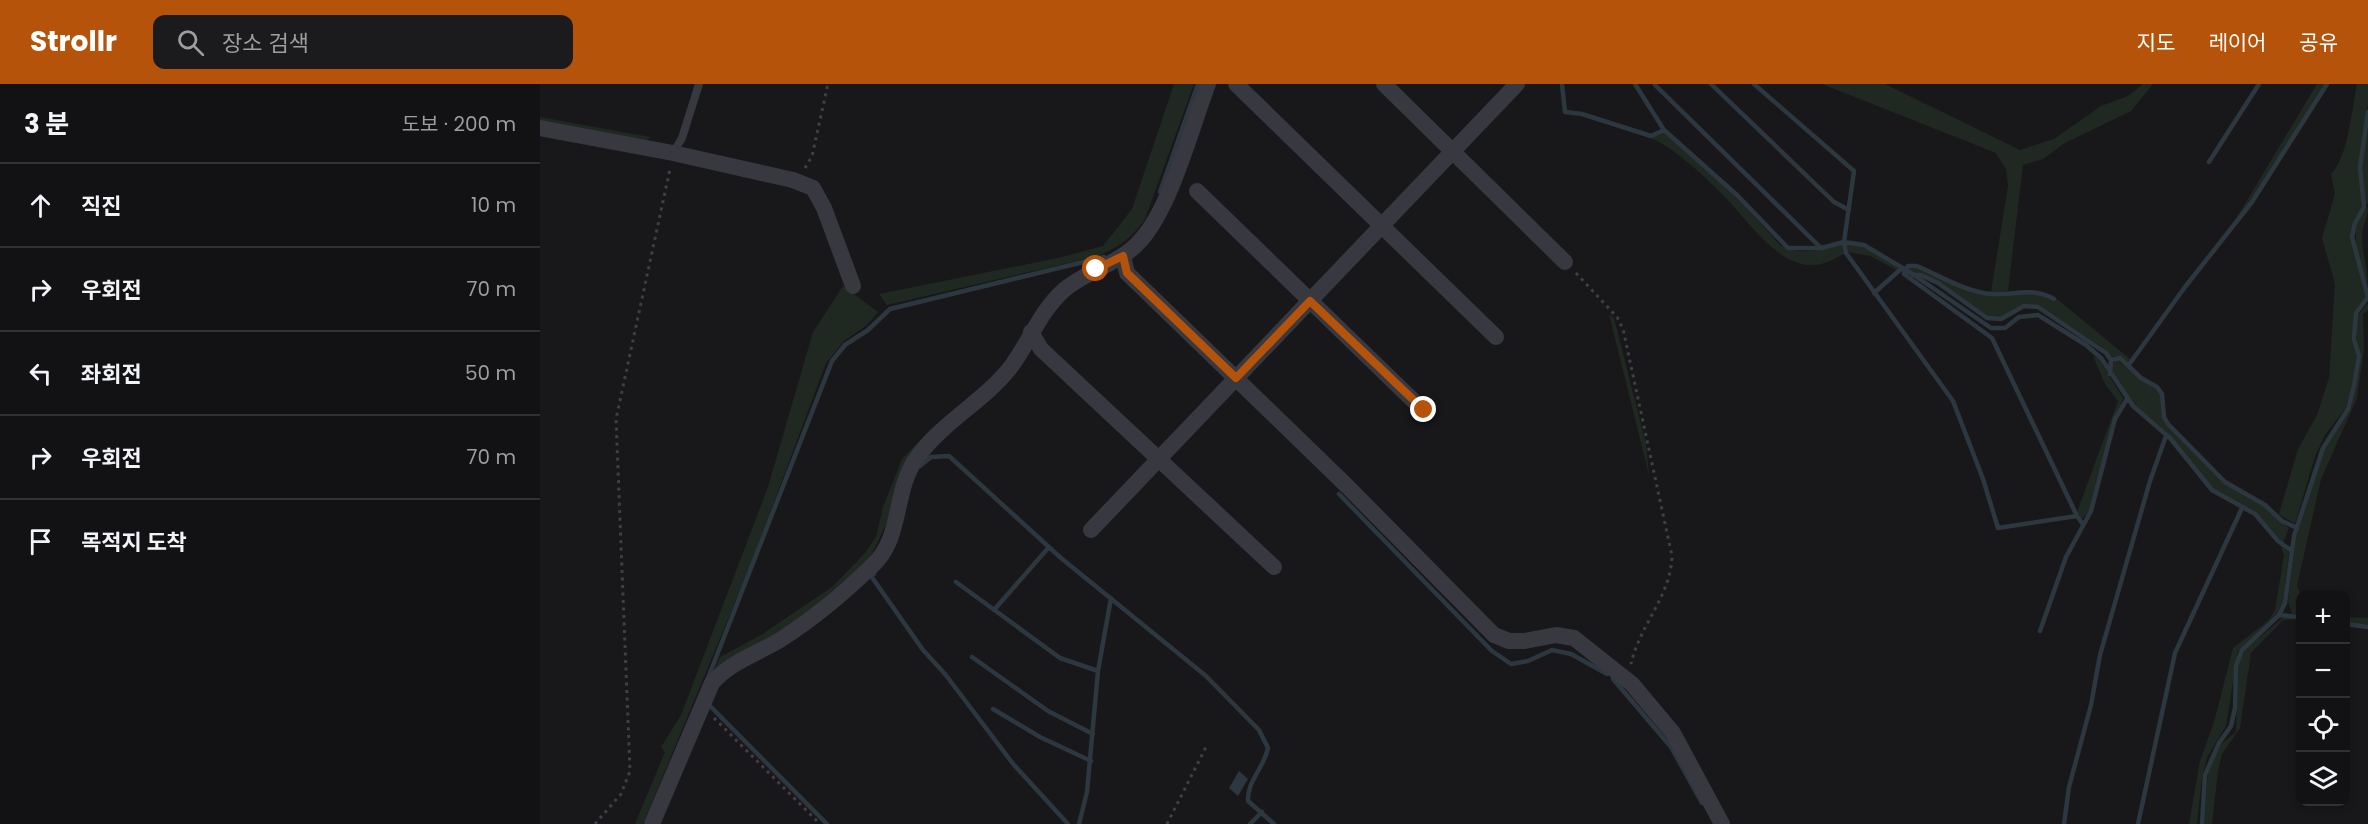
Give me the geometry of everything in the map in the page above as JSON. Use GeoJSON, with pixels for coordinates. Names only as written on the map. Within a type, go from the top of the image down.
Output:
{"type":"FeatureCollection","features":[{"type":"Feature","properties":{"kind":"street"},"geometry":{"type":"LineString","coordinates":[[652,824],[712,683],[723,670],[781,639],[833,600],[874,564],[888,546],[906,477],[916,459],[944,429],[988,391],[1011,367],[1031,332],[1064,290],[1096,269],[1123,256],[1140,242],[1153,223],[1168,192],[1208,84]]}},
{"type":"Feature","properties":{"kind":"street"},"geometry":{"type":"LineString","coordinates":[[1236,84],[1496,337]]}},
{"type":"Feature","properties":{"kind":"street"},"geometry":{"type":"LineString","coordinates":[[1384,84],[1565,262]]}},
{"type":"Feature","properties":{"kind":"street"},"geometry":{"type":"LineString","coordinates":[[1090,530],[1517,84]]}},
{"type":"Feature","properties":{"kind":"street"},"geometry":{"type":"LineString","coordinates":[[540,128],[673,153],[793,180],[813,188],[818,195],[854,286]]}},
{"type":"Feature","properties":{"kind":"street"},"geometry":{"type":"LineString","coordinates":[[1197,191],[1424,410]]}},
{"type":"Feature","properties":{"kind":"street"},"geometry":{"type":"LineString","coordinates":[[1123,256],[1127,273],[1494,635],[1509,641],[1525,641],[1548,635],[1575,638],[1632,684],[1673,733],[1722,824]]}},
{"type":"Feature","properties":{"kind":"street"},"geometry":{"type":"LineString","coordinates":[[1031,332],[1041,349],[1274,567]]}},
{"type":"Feature","properties":{"kind":"lane"},"geometry":{"type":"LineString","coordinates":[[673,153],[682,138],[699,84]]}},
{"type":"Feature","properties":{"kind":"path"},"geometry":{"type":"LineString","coordinates":[[793,180],[806,168],[812,156],[828,84]]}},
{"type":"Feature","properties":{"kind":"path"},"geometry":{"type":"LineString","coordinates":[[595,824],[621,794],[630,771],[616,419],[673,153]]}},
{"type":"Feature","properties":{"kind":"path"},"geometry":{"type":"LineString","coordinates":[[1565,262],[1617,317],[1623,329],[1672,556],[1672,570],[1633,657],[1632,684]]}},
{"type":"Feature","properties":{"kind":"path"},"geometry":{"type":"LineString","coordinates":[[702,707],[820,824]]}},
{"type":"Feature","properties":{"kind":"path"},"geometry":{"type":"LineString","coordinates":[[1167,824],[1207,745]]}},
{"type":"Feature","properties":{"kind":"shaded area"},"geometry":{"type":"Polygon","coordinates":[[[1174,84],[1194,84],[1145,219],[1124,241],[1098,256],[887,305],[879,294],[1058,258],[1103,246],[1132,209],[1174,84]]]}},
{"type":"Feature","properties":{"kind":"shaded area"},"geometry":{"type":"Polygon","coordinates":[[[1822,84],[1885,84],[2020,150],[2054,139],[2101,106],[2128,96],[2143,84],[2153,84],[2131,111],[2065,143],[2043,159],[2023,165],[2008,291],[1991,292],[2008,186],[2006,169],[1996,153],[1822,84]]]}},
{"type":"Feature","properties":{"kind":"shaded area"},"geometry":{"type":"Polygon","coordinates":[[[2317,84],[2325,84],[2251,200],[2234,222],[2317,84]]]}},
{"type":"Feature","properties":{"kind":"shaded area"},"geometry":{"type":"Polygon","coordinates":[[[2357,84],[2368,84],[2368,104],[2359,167],[2362,207],[2354,221],[2351,236],[2366,297],[2354,313],[2353,339],[2357,355],[2353,386],[2345,409],[2325,435],[2315,456],[2295,524],[2279,514],[2298,449],[2317,415],[2329,378],[2335,284],[2322,238],[2335,194],[2331,174],[2342,157],[2357,84]]]}},
{"type":"Feature","properties":{"kind":"shaded area"},"geometry":{"type":"Polygon","coordinates":[[[540,117],[650,137],[645,142],[540,124],[540,117]]]}},
{"type":"Feature","properties":{"kind":"shaded area"},"geometry":{"type":"Polygon","coordinates":[[[2368,127],[2368,203],[2365,205],[2361,167],[2368,127]]]}},
{"type":"Feature","properties":{"kind":"shaded area"},"geometry":{"type":"Polygon","coordinates":[[[1664,132],[1737,197],[1780,245],[1787,249],[1803,251],[1843,244],[1845,253],[1817,265],[1806,265],[1782,255],[1760,236],[1698,171],[1680,156],[1651,138],[1664,132]]]}},
{"type":"Feature","properties":{"kind":"shaded area"},"geometry":{"type":"Polygon","coordinates":[[[2368,207],[2362,235],[2368,287],[2356,245],[2356,235],[2357,224],[2368,207]]]}},
{"type":"Feature","properties":{"kind":"shaded area"},"geometry":{"type":"Polygon","coordinates":[[[1845,244],[1863,246],[1900,268],[1899,271],[1870,256],[1847,252],[1845,244]]]}},
{"type":"Feature","properties":{"kind":"shaded area"},"geometry":{"type":"Polygon","coordinates":[[[1916,267],[1982,294],[2031,293],[2055,301],[2057,299],[2130,359],[2128,364],[2120,356],[2110,357],[2100,346],[2044,309],[2024,305],[2000,318],[1987,317],[1938,281],[1914,274],[1906,269],[1916,267]]]}},
{"type":"Feature","properties":{"kind":"shaded area"},"geometry":{"type":"Polygon","coordinates":[[[843,286],[878,312],[867,325],[844,341],[826,363],[750,566],[643,824],[635,824],[665,752],[661,747],[681,715],[768,487],[813,332],[843,286]]]}},
{"type":"Feature","properties":{"kind":"shaded area"},"geometry":{"type":"Polygon","coordinates":[[[2368,303],[2368,310],[2363,314],[2364,349],[2357,398],[2321,479],[2297,586],[2299,590],[2296,590],[2296,614],[2292,614],[2288,601],[2296,537],[2324,448],[2349,409],[2360,355],[2357,316],[2368,303]]]}},
{"type":"Feature","properties":{"kind":"shaded area"},"geometry":{"type":"Polygon","coordinates":[[[1609,314],[1614,318],[1646,444],[1649,475],[1609,314]]]}},
{"type":"Feature","properties":{"kind":"shaded area"},"geometry":{"type":"Polygon","coordinates":[[[2093,356],[2098,358],[2123,398],[2109,435],[2089,511],[2082,519],[2077,512],[2118,401],[2105,384],[2093,356]]]}},
{"type":"Feature","properties":{"kind":"shaded area"},"geometry":{"type":"Polygon","coordinates":[[[2116,359],[2156,389],[2161,395],[2163,419],[2223,483],[2265,507],[2289,528],[2283,543],[2255,512],[2213,489],[2171,436],[2134,404],[2112,377],[2111,366],[2116,359]]]}},
{"type":"Feature","properties":{"kind":"shaded area"},"geometry":{"type":"Polygon","coordinates":[[[931,429],[869,560],[783,632],[712,674],[720,657],[761,635],[832,587],[865,553],[876,537],[883,507],[902,459],[931,429]]]}},
{"type":"Feature","properties":{"kind":"shaded area"},"geometry":{"type":"Polygon","coordinates":[[[2281,546],[2289,552],[2283,602],[2277,613],[2238,651],[2226,726],[2207,757],[2202,777],[2197,824],[2189,824],[2200,761],[2214,722],[2233,648],[2269,620],[2275,610],[2284,556],[2281,546]]]}},
{"type":"Feature","properties":{"kind":"shaded area"},"geometry":{"type":"Polygon","coordinates":[[[2284,617],[2296,618],[2283,620],[2251,653],[2240,728],[2222,754],[2212,824],[2204,824],[2208,773],[2220,745],[2236,732],[2238,666],[2243,651],[2284,617]]]}},
{"type":"Feature","properties":{"kind":"shaded area"},"geometry":{"type":"Polygon","coordinates":[[[2350,617],[2368,618],[2368,625],[2350,623],[2350,617]]]}},
{"type":"Feature","properties":{"kind":"shaded area"},"geometry":{"type":"Polygon","coordinates":[[[1239,771],[1248,779],[1238,796],[1229,788],[1239,771]]]}},
{"type":"Feature","properties":{"kind":"waterway"},"geometry":{"type":"LineString","coordinates":[[1160,192],[1198,84]]}},
{"type":"Feature","properties":{"kind":"waterway"},"geometry":{"type":"LineString","coordinates":[[1562,84],[1565,112],[1582,114],[1651,136],[1664,130]]}},
{"type":"Feature","properties":{"kind":"waterway"},"geometry":{"type":"LineString","coordinates":[[1635,84],[1664,130],[1738,196],[1788,248],[1821,248],[1844,242],[1864,245],[1911,273],[1991,328],[2005,328],[2019,317],[2038,315],[2086,345],[2101,358],[2133,406],[2170,438],[2212,490],[2255,514],[2278,541],[2292,551]]}},
{"type":"Feature","properties":{"kind":"waterway"},"geometry":{"type":"LineString","coordinates":[[1711,84],[1834,202],[1849,210]]}},
{"type":"Feature","properties":{"kind":"waterway"},"geometry":{"type":"LineString","coordinates":[[1754,84],[1854,171],[1844,242],[1846,253],[1953,401],[1983,479],[1998,528],[2077,516]]}},
{"type":"Feature","properties":{"kind":"waterway"},"geometry":{"type":"LineString","coordinates":[[2209,162],[2259,84]]}},
{"type":"Feature","properties":{"kind":"waterway"},"geometry":{"type":"LineString","coordinates":[[2128,366],[2185,287],[2252,202],[2327,84]]}},
{"type":"Feature","properties":{"kind":"waterway"},"geometry":{"type":"LineString","coordinates":[[1655,85],[1821,248]]}},
{"type":"Feature","properties":{"kind":"waterway"},"geometry":{"type":"LineString","coordinates":[[2202,824],[2205,775],[2219,743],[2231,726],[2235,708],[2236,666],[2242,650],[2279,615],[2285,603],[2294,536],[2323,448],[2348,409],[2354,386],[2359,356],[2354,339],[2356,313],[2368,297],[2352,237],[2355,223],[2364,207],[2360,167],[2368,112]]}},
{"type":"Feature","properties":{"kind":"waterway"},"geometry":{"type":"LineString","coordinates":[[708,678],[832,361],[845,345],[868,330],[890,309],[1104,257]]}},
{"type":"Feature","properties":{"kind":"waterway"},"geometry":{"type":"LineString","coordinates":[[2054,299],[2031,292],[1982,293],[1917,266],[1908,266],[1904,274],[1992,338],[2082,523]]}},
{"type":"Feature","properties":{"kind":"waterway"},"geometry":{"type":"LineString","coordinates":[[1874,293],[1902,268]]}},
{"type":"Feature","properties":{"kind":"waterway"},"geometry":{"type":"LineString","coordinates":[[1913,275],[1921,275],[1938,283],[1987,318],[2001,319],[2024,306],[2038,307],[2106,353],[2111,360],[2110,374]]}},
{"type":"Feature","properties":{"kind":"waterway"},"geometry":{"type":"LineString","coordinates":[[2111,360],[2120,358],[2141,378],[2157,387],[2162,394],[2164,417],[2168,424],[2225,482],[2265,505],[2282,521],[2297,528]]}},
{"type":"Feature","properties":{"kind":"waterway"},"geometry":{"type":"LineString","coordinates":[[2040,631],[2066,557],[2091,511],[2115,419],[2127,399]]}},
{"type":"Feature","properties":{"kind":"waterway"},"geometry":{"type":"LineString","coordinates":[[2064,824],[2069,787],[2091,705],[2100,655],[2150,481],[2166,436]]}},
{"type":"Feature","properties":{"kind":"waterway"},"geometry":{"type":"LineString","coordinates":[[920,466],[931,457],[949,456],[1061,558],[1206,676],[1259,730],[1268,748],[1250,787],[1248,801],[1274,824]]}},
{"type":"Feature","properties":{"kind":"waterway"},"geometry":{"type":"LineString","coordinates":[[1339,494],[1492,651],[1511,664],[1528,661],[1552,650],[1571,654],[1607,674]]}},
{"type":"Feature","properties":{"kind":"waterway"},"geometry":{"type":"LineString","coordinates":[[2138,824],[2175,653],[2242,508]]}},
{"type":"Feature","properties":{"kind":"waterway"},"geometry":{"type":"LineString","coordinates":[[994,610],[1049,547]]}},
{"type":"Feature","properties":{"kind":"waterway"},"geometry":{"type":"LineString","coordinates":[[874,574],[871,576],[923,650],[945,674],[1014,765],[1068,824]]}},
{"type":"Feature","properties":{"kind":"waterway"},"geometry":{"type":"LineString","coordinates":[[956,582],[1060,658],[1098,671]]}},
{"type":"Feature","properties":{"kind":"waterway"},"geometry":{"type":"LineString","coordinates":[[1079,824],[1087,792],[1098,671],[1111,598]]}},
{"type":"Feature","properties":{"kind":"waterway"},"geometry":{"type":"LineString","coordinates":[[2279,615],[2296,617]]}},
{"type":"Feature","properties":{"kind":"waterway"},"geometry":{"type":"LineString","coordinates":[[2350,625],[2368,627]]}},
{"type":"Feature","properties":{"kind":"waterway"},"geometry":{"type":"LineString","coordinates":[[972,657],[1048,711],[1093,734]]}},
{"type":"Feature","properties":{"kind":"waterway"},"geometry":{"type":"LineString","coordinates":[[1613,679],[1671,747],[1702,803]]}},
{"type":"Feature","properties":{"kind":"waterway"},"geometry":{"type":"LineString","coordinates":[[708,704],[827,824]]}},
{"type":"Feature","properties":{"kind":"waterway"},"geometry":{"type":"LineString","coordinates":[[993,709],[1040,737],[1091,761]]}},
{"type":"Feature","properties":{"kind":"waterway"},"geometry":{"type":"LineString","coordinates":[[1250,824],[1262,812]]}},
{"type":"Feature","properties":{"kind":"route"},"geometry":{"type":"LineString","coordinates":[[1096,269],[1123,256],[1127,273],[1236,378],[1310,301],[1424,410]]}}]}
